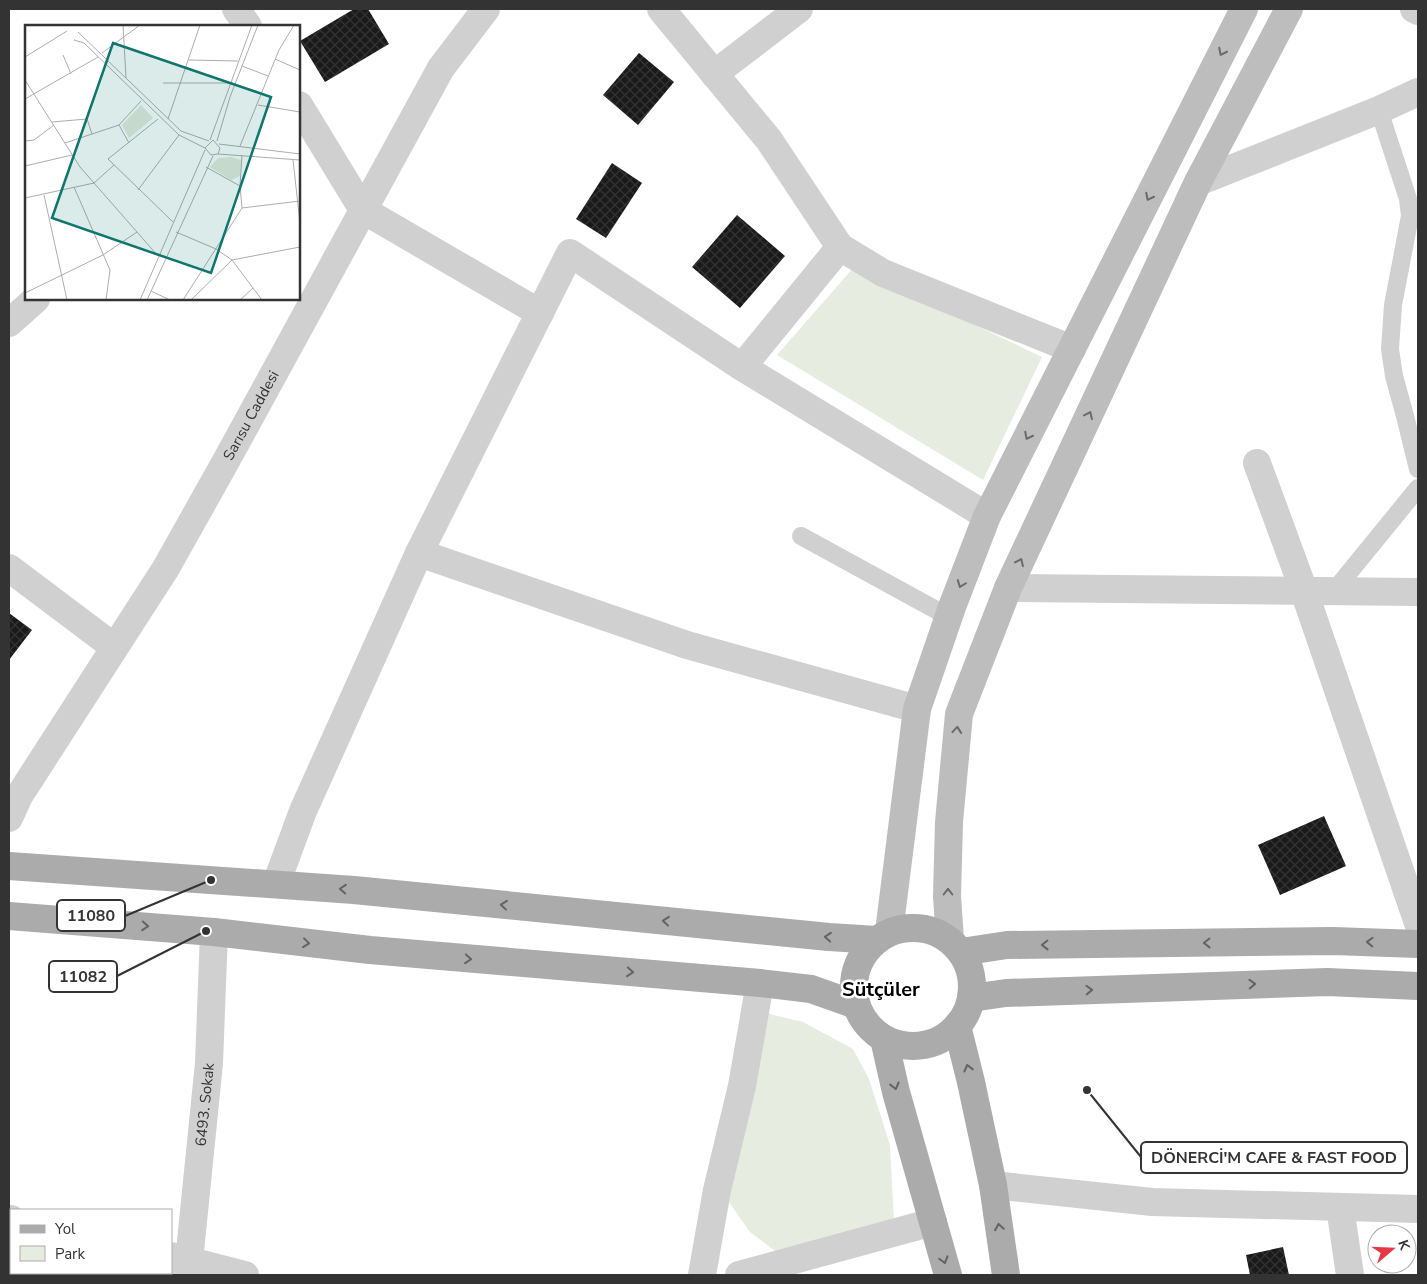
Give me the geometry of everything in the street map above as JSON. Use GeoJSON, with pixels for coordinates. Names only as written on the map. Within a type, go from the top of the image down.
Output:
{"type":"FeatureCollection","features":[{"type":"Feature","properties":{"kind":"main road"},"geometry":{"type":"LineString","coordinates":[[883,936],[917,709],[987,516],[1244,9]]}},
{"type":"Feature","properties":{"kind":"main road"},"geometry":{"type":"LineString","coordinates":[[955,946],[947,896],[949,822],[959,714],[1008,588],[1198,182],[1289,9]]}},
{"type":"Feature","properties":{"kind":"main road"},"geometry":{"type":"LineString","coordinates":[[9,866],[354,890],[829,937],[883,936]]}},
{"type":"Feature","properties":{"kind":"main road"},"geometry":{"type":"LineString","coordinates":[[9,916],[214,932],[370,950],[760,983],[811,989],[856,1005]]}},
{"type":"Feature","properties":{"kind":"main road"},"geometry":{"type":"LineString","coordinates":[[904,928],[920,928],[936,932],[955,946],[968,966],[972,982],[971,998],[966,1013],[957,1026],[945,1037],[931,1044],[915,1046],[899,1045],[884,1039],[871,1029],[862,1018],[856,1005],[854,990],[854,976],[866,950],[883,936],[904,928]]}},
{"type":"Feature","properties":{"kind":"main road"},"geometry":{"type":"LineString","coordinates":[[955,946],[1333,941],[1418,944]]}},
{"type":"Feature","properties":{"kind":"main road"},"geometry":{"type":"LineString","coordinates":[[971,998],[1006,993],[1327,982],[1418,986]]}},
{"type":"Feature","properties":{"kind":"main road"},"geometry":{"type":"LineString","coordinates":[[957,1026],[993,1185],[1006,1275]]}},
{"type":"Feature","properties":{"kind":"main road"},"geometry":{"type":"LineString","coordinates":[[884,1039],[896,1092],[948,1275]]}},
{"type":"Feature","properties":{"kind":"street"},"geometry":{"type":"LineString","coordinates":[[236,9],[247,25]]}},
{"type":"Feature","properties":{"kind":"street","name":"Sarısu Caddesi"},"geometry":{"type":"LineString","coordinates":[[9,818],[18,796],[166,568],[441,68],[486,9]]}},
{"type":"Feature","properties":{"kind":"street"},"geometry":{"type":"LineString","coordinates":[[661,9],[769,140],[840,247],[883,273],[1072,349]]}},
{"type":"Feature","properties":{"kind":"street"},"geometry":{"type":"LineString","coordinates":[[714,74],[798,9]]}},
{"type":"Feature","properties":{"kind":"street"},"geometry":{"type":"LineString","coordinates":[[1414,9],[1418,12]]}},
{"type":"Feature","properties":{"kind":"street"},"geometry":{"type":"LineString","coordinates":[[1198,182],[1379,110],[1418,92]]}},
{"type":"Feature","properties":{"kind":"street"},"geometry":{"type":"LineString","coordinates":[[300,107],[363,210],[540,313]]}},
{"type":"Feature","properties":{"kind":"street"},"geometry":{"type":"LineString","coordinates":[[742,366],[840,247]]}},
{"type":"Feature","properties":{"kind":"street"},"geometry":{"type":"LineString","coordinates":[[276,884],[302,812],[419,552],[570,253],[742,366],[987,516]]}},
{"type":"Feature","properties":{"kind":"street"},"geometry":{"type":"LineString","coordinates":[[9,323],[35,300]]}},
{"type":"Feature","properties":{"kind":"street"},"geometry":{"type":"LineString","coordinates":[[1257,463],[1304,591],[1418,922]]}},
{"type":"Feature","properties":{"kind":"street"},"geometry":{"type":"LineString","coordinates":[[419,552],[687,645],[917,709]]}},
{"type":"Feature","properties":{"kind":"street"},"geometry":{"type":"LineString","coordinates":[[9,568],[114,647]]}},
{"type":"Feature","properties":{"kind":"street"},"geometry":{"type":"LineString","coordinates":[[1008,588],[1418,592]]}},
{"type":"Feature","properties":{"kind":"street","name":"6493. Sokak"},"geometry":{"type":"LineString","coordinates":[[181,1264],[209,1063],[214,932]]}},
{"type":"Feature","properties":{"kind":"street"},"geometry":{"type":"LineString","coordinates":[[702,1275],[717,1190],[742,1086],[760,983]]}},
{"type":"Feature","properties":{"kind":"street"},"geometry":{"type":"LineString","coordinates":[[993,1185],[1152,1202],[1418,1209]]}},
{"type":"Feature","properties":{"kind":"street"},"geometry":{"type":"LineString","coordinates":[[1340,1207],[1350,1275]]}},
{"type":"Feature","properties":{"kind":"street"},"geometry":{"type":"LineString","coordinates":[[739,1275],[933,1222]]}},
{"type":"Feature","properties":{"kind":"street"},"geometry":{"type":"LineString","coordinates":[[181,1264],[245,1275]]}},
{"type":"Feature","properties":{"kind":"lane"},"geometry":{"type":"LineString","coordinates":[[1379,110],[1408,198],[1410,216],[1393,305],[1390,349],[1394,376],[1418,469]]}},
{"type":"Feature","properties":{"kind":"lane"},"geometry":{"type":"LineString","coordinates":[[1334,592],[1418,488]]}},
{"type":"Feature","properties":{"kind":"lane"},"geometry":{"type":"LineString","coordinates":[[801,536],[949,617]]}},
{"type":"Feature","properties":{"kind":"green space"},"geometry":{"type":"Polygon","coordinates":[[[854,267],[1042,357],[983,480],[777,355],[854,267]]]}},
{"type":"Feature","properties":{"kind":"green space"},"geometry":{"type":"Polygon","coordinates":[[[765,1013],[803,1022],[853,1049],[869,1079],[890,1145],[894,1222],[779,1254],[750,1232],[726,1198],[765,1013]]]}},
{"type":"Feature","properties":{"kind":"building"},"geometry":{"type":"Polygon","coordinates":[[[354,9],[368,9],[389,44],[325,82],[300,41],[354,9]]]}},
{"type":"Feature","properties":{"kind":"building"},"geometry":{"type":"Polygon","coordinates":[[[639,53],[674,82],[638,125],[603,95],[639,53]]]}},
{"type":"Feature","properties":{"kind":"building"},"geometry":{"type":"Polygon","coordinates":[[[612,163],[642,183],[606,238],[576,219],[612,163]]]}},
{"type":"Feature","properties":{"kind":"building"},"geometry":{"type":"Polygon","coordinates":[[[737,215],[785,256],[740,308],[692,267],[737,215]]]}},
{"type":"Feature","properties":{"kind":"building"},"geometry":{"type":"Polygon","coordinates":[[[9,613],[32,630],[9,660],[9,613]]]}},
{"type":"Feature","properties":{"kind":"building"},"geometry":{"type":"Polygon","coordinates":[[[1324,816],[1346,866],[1280,895],[1258,845],[1324,816]]]}},
{"type":"Feature","properties":{"kind":"building"},"geometry":{"type":"Polygon","coordinates":[[[1283,1247],[1289,1275],[1250,1275],[1246,1255],[1283,1247]]]}},
{"type":"Feature","properties":{"kind":"place","name":"11080"},"geometry":{"type":"Point","coordinates":[211,880]}},
{"type":"Feature","properties":{"kind":"place","name":"11082"},"geometry":{"type":"Point","coordinates":[206,931]}},
{"type":"Feature","properties":{"kind":"place","name":"DÖNERCİ'M CAFE & FAST FOOD"},"geometry":{"type":"Point","coordinates":[1087,1090]}},
{"type":"Feature","properties":{"kind":"district","name":"Sütçüler"},"geometry":{"type":"Point","coordinates":[881,989]}}]}
